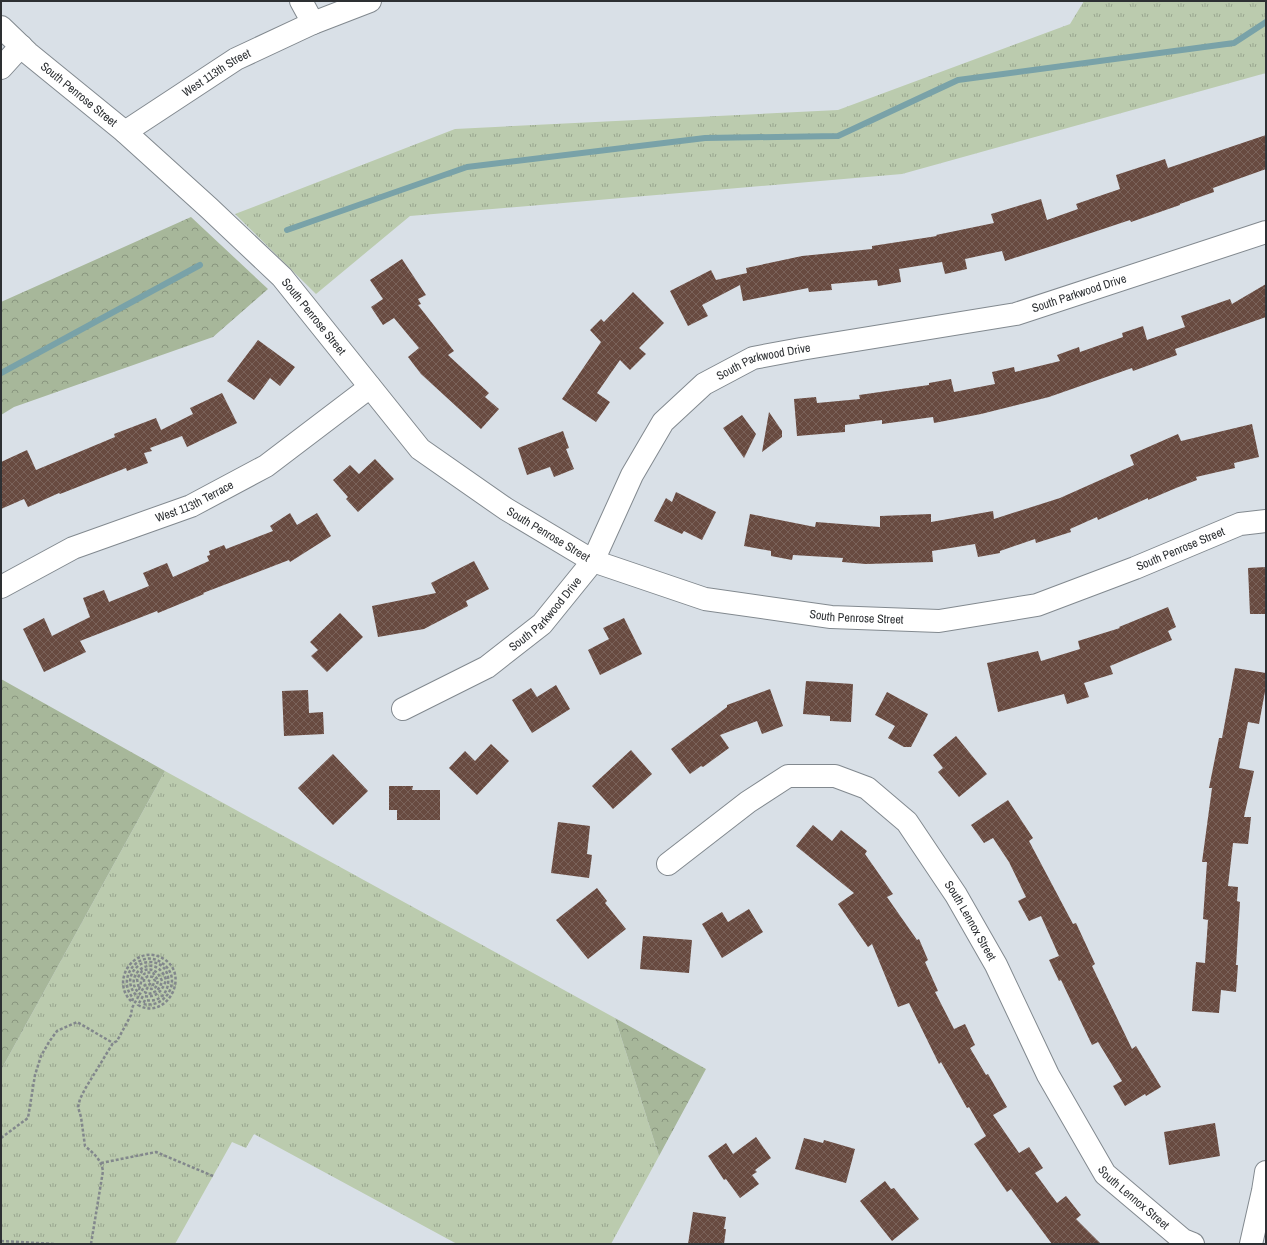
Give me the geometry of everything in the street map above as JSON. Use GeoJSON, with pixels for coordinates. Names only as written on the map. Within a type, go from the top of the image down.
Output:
{"type":"FeatureCollection","features":[{"type":"Feature","properties":{"kind":"street"},"geometry":{"type":"LineString","coordinates":[[301,1],[313,23]]}},
{"type":"Feature","properties":{"kind":"street","name":"West 113th Street"},"geometry":{"type":"LineString","coordinates":[[125,132],[236,59],[313,23],[370,1]]}},
{"type":"Feature","properties":{"kind":"street","name":"South Penrose Street"},"geometry":{"type":"LineString","coordinates":[[1,27],[21,46],[125,132],[210,208],[282,277],[420,449],[506,509],[593,561],[705,599],[831,616],[939,621],[1037,605],[1135,568],[1240,524],[1266,521]]}},
{"type":"Feature","properties":{"kind":"street"},"geometry":{"type":"LineString","coordinates":[[1,68],[21,46]]}},
{"type":"Feature","properties":{"kind":"street","name":"South Parkwood Drive"},"geometry":{"type":"LineString","coordinates":[[403,709],[487,667],[542,624],[593,561],[632,475],[664,422],[704,384],[753,358],[1016,314],[1266,232]]}},
{"type":"Feature","properties":{"kind":"street","name":"West 113th Terrace"},"geometry":{"type":"LineString","coordinates":[[1,587],[73,548],[191,506],[259,470],[370,387]]}},
{"type":"Feature","properties":{"kind":"street","name":"South Lennox Street"},"geometry":{"type":"LineString","coordinates":[[668,864],[748,802],[788,776],[835,776],[867,788],[907,822],[956,895],[996,965],[1048,1075],[1105,1174],[1183,1240],[1193,1244]]}},
{"type":"Feature","properties":{"kind":"street"},"geometry":{"type":"LineString","coordinates":[[1251,1244],[1266,1172]]}},
{"type":"Feature","properties":{"kind":"path"},"geometry":{"type":"LineString","coordinates":[[91,1244],[103,1171],[98,1158],[85,1146],[78,1107],[84,1089],[113,1043],[117,1040],[138,997],[131,990],[130,976],[138,966],[144,963],[156,963],[165,970],[167,974],[169,981],[167,989],[163,995],[150,1001],[145,1000],[143,1004],[155,1004],[163,1000],[169,994],[172,986],[172,976],[168,968],[161,962],[153,959],[138,962],[128,973],[127,988],[133,998],[132,1002],[127,998],[123,984],[127,968],[132,961],[149,955],[165,959],[174,972],[175,989],[167,1002],[161,1005],[154,1008],[140,1006],[138,1005],[143,996],[155,996],[160,992],[166,980],[164,974],[159,968],[147,966],[140,968],[134,979],[136,991],[140,994],[145,985],[144,979],[148,976],[153,977],[155,981],[151,989],[157,986],[158,980],[156,976],[149,972],[144,974],[141,978],[141,986],[139,989],[137,979],[142,971],[152,969],[162,981],[157,991],[147,994],[145,992],[151,982],[148,980]]}},
{"type":"Feature","properties":{"kind":"path"},"geometry":{"type":"LineString","coordinates":[[1,1138],[28,1118],[35,1075],[41,1056],[48,1042],[57,1031],[77,1022],[113,1043]]}},
{"type":"Feature","properties":{"kind":"path"},"geometry":{"type":"LineString","coordinates":[[101,1163],[156,1152],[213,1176]]}},
{"type":"Feature","properties":{"kind":"path"},"geometry":{"type":"LineString","coordinates":[[1,1241],[56,1244]]}},
{"type":"Feature","properties":{"kind":"green space"},"geometry":{"type":"Polygon","coordinates":[[[1084,1],[1266,1],[1266,73],[902,174],[410,216],[316,294],[235,214],[455,129],[838,110],[1070,24],[1084,1]]]}},
{"type":"Feature","properties":{"kind":"green space"},"geometry":{"type":"Polygon","coordinates":[[[191,217],[268,289],[213,337],[14,407],[1,415],[1,302],[191,217]]]}},
{"type":"Feature","properties":{"kind":"green space"},"geometry":{"type":"Polygon","coordinates":[[[1,679],[165,771],[1,1070],[1,679]]]}},
{"type":"Feature","properties":{"kind":"green space"},"geometry":{"type":"Polygon","coordinates":[[[165,771],[615,1018],[659,1156],[611,1244],[457,1244],[254,1134],[246,1148],[232,1142],[175,1244],[1,1244],[1,1070],[165,771]]]}},
{"type":"Feature","properties":{"kind":"green space"},"geometry":{"type":"Polygon","coordinates":[[[615,1018],[706,1069],[659,1156],[615,1018]]]}},
{"type":"Feature","properties":{"kind":"building"},"geometry":{"type":"Polygon","coordinates":[[[1266,135],[1266,169],[1213,188],[1214,192],[1180,205],[1131,222],[1130,220],[1005,261],[1002,251],[965,259],[967,269],[945,274],[942,262],[899,269],[901,282],[878,286],[877,280],[831,284],[832,290],[809,292],[808,288],[743,301],[740,285],[702,305],[708,316],[688,326],[670,291],[711,270],[716,280],[747,273],[746,268],[802,256],[872,249],[872,246],[937,236],[936,235],[994,223],[991,214],[1041,199],[1047,220],[1078,209],[1076,204],[1120,189],[1116,175],[1165,159],[1168,168],[1266,135]]]}},
{"type":"Feature","properties":{"kind":"building"},"geometry":{"type":"Polygon","coordinates":[[[402,259],[426,295],[418,299],[421,304],[418,305],[454,351],[448,355],[489,393],[485,397],[499,409],[481,429],[421,374],[408,357],[419,348],[394,318],[383,325],[371,307],[383,299],[370,280],[402,259]]]}},
{"type":"Feature","properties":{"kind":"building"},"geometry":{"type":"Polygon","coordinates":[[[1266,284],[1266,317],[1175,349],[1177,355],[1133,371],[1132,368],[1049,397],[981,414],[934,423],[933,417],[882,424],[882,420],[845,425],[845,432],[797,436],[794,399],[816,397],[817,403],[860,399],[859,395],[929,385],[929,383],[951,379],[954,392],[995,384],[992,372],[1014,367],[1015,372],[1060,361],[1057,355],[1079,347],[1080,352],[1123,337],[1122,333],[1143,326],[1147,340],[1185,327],[1181,316],[1230,299],[1232,304],[1266,284]]]}},
{"type":"Feature","properties":{"kind":"building"},"geometry":{"type":"Polygon","coordinates":[[[633,292],[664,323],[639,348],[646,354],[630,370],[620,360],[597,393],[610,402],[596,422],[562,399],[601,342],[590,330],[601,319],[604,322],[633,292]]]}},
{"type":"Feature","properties":{"kind":"building"},"geometry":{"type":"Polygon","coordinates":[[[258,340],[295,367],[280,386],[270,378],[254,400],[227,381],[258,340]]]}},
{"type":"Feature","properties":{"kind":"building"},"geometry":{"type":"Polygon","coordinates":[[[222,393],[237,423],[187,447],[182,436],[150,448],[152,451],[144,453],[148,463],[127,471],[126,468],[60,494],[59,493],[28,507],[24,499],[1,509],[1,462],[27,450],[36,470],[115,437],[114,434],[156,418],[161,430],[193,414],[190,408],[222,393]]]}},
{"type":"Feature","properties":{"kind":"building"},"geometry":{"type":"Polygon","coordinates":[[[769,412],[782,431],[782,437],[762,452],[769,412]]]}},
{"type":"Feature","properties":{"kind":"building"},"geometry":{"type":"Polygon","coordinates":[[[742,415],[756,434],[744,458],[723,428],[742,415]]]}},
{"type":"Feature","properties":{"kind":"building"},"geometry":{"type":"Polygon","coordinates":[[[1252,424],[1259,457],[1234,463],[1235,468],[1196,477],[1197,480],[1148,500],[1148,498],[1098,520],[1097,517],[1070,529],[1071,532],[1036,543],[1035,539],[1000,551],[1000,553],[978,557],[975,544],[932,551],[933,562],[866,564],[842,562],[843,558],[793,555],[792,560],[771,556],[771,551],[744,546],[750,514],[815,527],[816,522],[880,527],[880,516],[931,514],[931,522],[993,511],[994,519],[1060,498],[1134,465],[1130,455],[1178,434],[1181,441],[1252,424]]]}},
{"type":"Feature","properties":{"kind":"building"},"geometry":{"type":"Polygon","coordinates":[[[563,431],[569,448],[566,449],[574,469],[554,477],[550,467],[527,475],[518,448],[563,431]]]}},
{"type":"Feature","properties":{"kind":"building"},"geometry":{"type":"Polygon","coordinates":[[[375,459],[394,479],[358,512],[346,499],[348,497],[333,480],[350,465],[359,474],[375,459]]]}},
{"type":"Feature","properties":{"kind":"building"},"geometry":{"type":"Polygon","coordinates":[[[676,492],[716,512],[702,540],[684,531],[682,534],[654,521],[666,498],[672,502],[676,492]]]}},
{"type":"Feature","properties":{"kind":"building"},"geometry":{"type":"Polygon","coordinates":[[[290,513],[297,525],[317,513],[331,536],[290,562],[289,560],[203,593],[204,594],[158,613],[157,611],[80,641],[86,652],[44,672],[23,629],[44,618],[52,636],[90,617],[83,598],[104,590],[109,602],[149,586],[143,573],[167,563],[173,577],[209,561],[207,556],[210,555],[209,551],[224,545],[226,549],[273,531],[270,526],[290,513]]]}},
{"type":"Feature","properties":{"kind":"building"},"geometry":{"type":"Polygon","coordinates":[[[474,561],[489,589],[466,601],[468,606],[424,629],[378,637],[372,606],[436,593],[431,583],[474,561]]]}},
{"type":"Feature","properties":{"kind":"building"},"geometry":{"type":"Polygon","coordinates":[[[1266,567],[1266,614],[1250,614],[1248,568],[1266,567]]]}},
{"type":"Feature","properties":{"kind":"building"},"geometry":{"type":"Polygon","coordinates":[[[1168,607],[1176,627],[1168,631],[1172,640],[1110,666],[1113,674],[1084,683],[1089,697],[1067,704],[1064,694],[998,712],[987,663],[1038,651],[1041,661],[1080,649],[1078,641],[1120,628],[1119,627],[1168,607]]]}},
{"type":"Feature","properties":{"kind":"building"},"geometry":{"type":"Polygon","coordinates":[[[340,613],[363,637],[327,672],[311,656],[318,650],[310,642],[340,613]]]}},
{"type":"Feature","properties":{"kind":"building"},"geometry":{"type":"Polygon","coordinates":[[[624,618],[642,654],[600,675],[588,650],[609,639],[603,628],[624,618]]]}},
{"type":"Feature","properties":{"kind":"building"},"geometry":{"type":"Polygon","coordinates":[[[1235,668],[1266,673],[1266,686],[1259,724],[1248,722],[1239,768],[1254,771],[1244,817],[1251,817],[1248,844],[1233,843],[1228,886],[1238,887],[1237,901],[1240,902],[1236,992],[1221,990],[1219,1013],[1192,1011],[1196,962],[1205,963],[1208,920],[1203,919],[1207,862],[1202,862],[1212,788],[1209,788],[1219,738],[1222,738],[1235,668]]]}},
{"type":"Feature","properties":{"kind":"building"},"geometry":{"type":"Polygon","coordinates":[[[806,681],[853,684],[851,722],[830,721],[830,716],[803,714],[806,681]]]}},
{"type":"Feature","properties":{"kind":"building"},"geometry":{"type":"Polygon","coordinates":[[[556,685],[570,709],[532,733],[512,700],[531,688],[537,697],[556,685]]]}},
{"type":"Feature","properties":{"kind":"building"},"geometry":{"type":"Polygon","coordinates":[[[770,689],[783,726],[762,734],[757,721],[720,735],[729,748],[703,767],[701,766],[690,774],[671,749],[727,707],[727,705],[770,689]]]}},
{"type":"Feature","properties":{"kind":"building"},"geometry":{"type":"Polygon","coordinates":[[[308,690],[309,713],[323,712],[324,734],[284,736],[282,691],[308,690]]]}},
{"type":"Feature","properties":{"kind":"building"},"geometry":{"type":"Polygon","coordinates":[[[887,692],[928,714],[911,747],[904,747],[888,738],[895,726],[875,715],[887,692]]]}},
{"type":"Feature","properties":{"kind":"building"},"geometry":{"type":"Polygon","coordinates":[[[956,736],[987,774],[959,797],[938,772],[943,768],[933,755],[956,736]]]}},
{"type":"Feature","properties":{"kind":"building"},"geometry":{"type":"Polygon","coordinates":[[[491,744],[509,761],[477,795],[449,768],[465,751],[475,761],[491,744]]]}},
{"type":"Feature","properties":{"kind":"building"},"geometry":{"type":"Polygon","coordinates":[[[631,750],[652,774],[613,809],[592,786],[631,750]]]}},
{"type":"Feature","properties":{"kind":"building"},"geometry":{"type":"Polygon","coordinates":[[[333,754],[368,791],[333,825],[298,788],[333,754]]]}},
{"type":"Feature","properties":{"kind":"building"},"geometry":{"type":"Polygon","coordinates":[[[389,786],[413,786],[412,790],[440,790],[440,820],[397,820],[397,810],[389,810],[389,786]]]}},
{"type":"Feature","properties":{"kind":"building"},"geometry":{"type":"Polygon","coordinates":[[[1008,800],[1033,838],[1029,841],[1073,924],[1076,923],[1095,964],[1092,966],[1132,1049],[1136,1046],[1161,1087],[1146,1096],[1145,1094],[1125,1106],[1113,1086],[1122,1081],[1098,1042],[1092,1045],[1061,980],[1059,981],[1049,960],[1059,956],[1041,916],[1029,921],[1018,901],[1026,897],[1009,862],[993,838],[984,843],[971,825],[1008,800]]]}},
{"type":"Feature","properties":{"kind":"building"},"geometry":{"type":"Polygon","coordinates":[[[558,822],[590,826],[587,854],[592,855],[589,878],[551,873],[558,822]]]}},
{"type":"Feature","properties":{"kind":"building"},"geometry":{"type":"Polygon","coordinates":[[[813,825],[832,841],[841,830],[867,851],[865,854],[893,894],[887,897],[917,940],[919,939],[928,960],[925,962],[938,991],[935,992],[954,1029],[965,1024],[975,1045],[970,1048],[986,1075],[988,1074],[1007,1107],[993,1115],[1019,1153],[1029,1147],[1043,1168],[1035,1173],[1057,1203],[1066,1196],[1081,1215],[1076,1219],[1101,1244],[1052,1244],[1011,1189],[1007,1192],[974,1144],[986,1136],[969,1107],[967,1108],[941,1062],[939,1064],[909,1003],[898,1007],[872,944],[868,947],[838,904],[854,893],[796,846],[813,825]]]}},
{"type":"Feature","properties":{"kind":"building"},"geometry":{"type":"Polygon","coordinates":[[[597,888],[607,901],[605,903],[626,929],[588,959],[556,920],[597,888]]]}},
{"type":"Feature","properties":{"kind":"building"},"geometry":{"type":"Polygon","coordinates":[[[749,909],[763,932],[722,958],[702,924],[722,912],[728,922],[749,909]]]}},
{"type":"Feature","properties":{"kind":"building"},"geometry":{"type":"Polygon","coordinates":[[[643,936],[692,940],[689,973],[640,969],[643,936]]]}},
{"type":"Feature","properties":{"kind":"building"},"geometry":{"type":"Polygon","coordinates":[[[1215,1123],[1220,1156],[1169,1165],[1164,1132],[1215,1123]]]}},
{"type":"Feature","properties":{"kind":"building"},"geometry":{"type":"Polygon","coordinates":[[[756,1137],[771,1158],[755,1170],[757,1172],[752,1175],[759,1184],[740,1198],[726,1179],[724,1180],[708,1156],[726,1143],[733,1154],[756,1137]]]}},
{"type":"Feature","properties":{"kind":"building"},"geometry":{"type":"Polygon","coordinates":[[[804,1138],[823,1143],[824,1140],[855,1149],[846,1183],[795,1169],[804,1138]]]}},
{"type":"Feature","properties":{"kind":"building"},"geometry":{"type":"Polygon","coordinates":[[[885,1181],[891,1189],[894,1188],[919,1219],[892,1241],[860,1201],[885,1181]]]}},
{"type":"Feature","properties":{"kind":"building"},"geometry":{"type":"Polygon","coordinates":[[[693,1212],[726,1217],[724,1244],[688,1244],[693,1212]]]}},
{"type":"Feature","properties":{"kind":"waterway"},"geometry":{"type":"LineString","coordinates":[[287,230],[467,167],[705,138],[838,136],[958,80],[1234,43],[1266,22]]}},
{"type":"Feature","properties":{"kind":"waterway"},"geometry":{"type":"LineString","coordinates":[[1,373],[200,265]]}}]}
